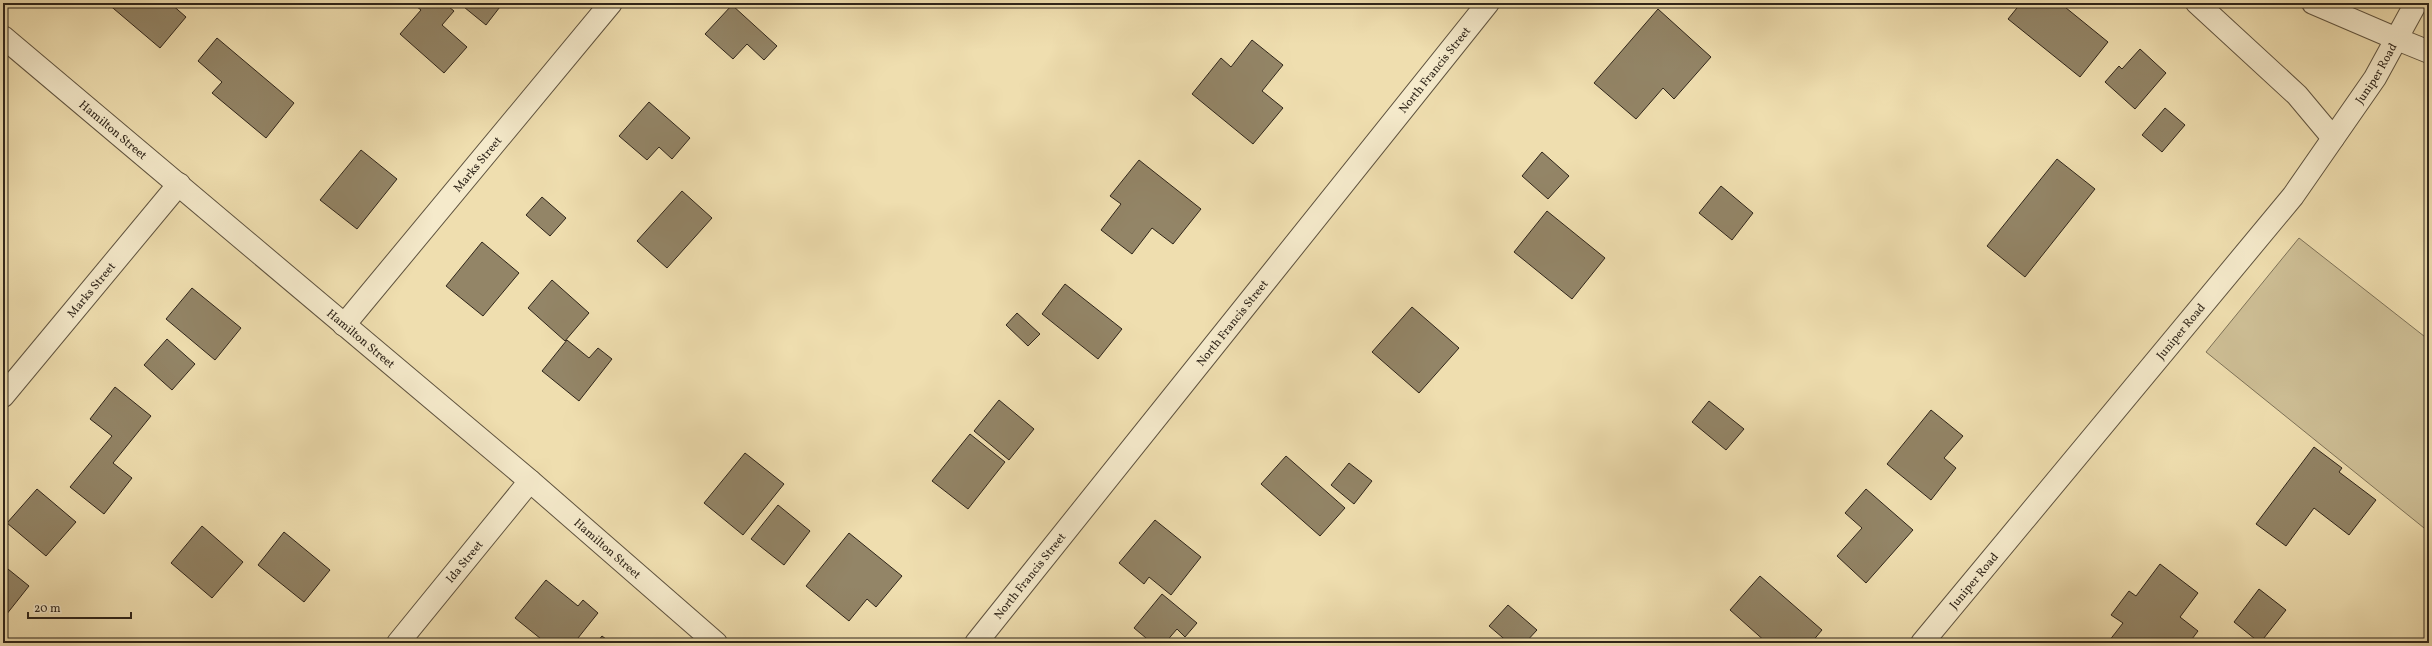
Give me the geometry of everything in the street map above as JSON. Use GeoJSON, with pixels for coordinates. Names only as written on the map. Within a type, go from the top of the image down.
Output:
{"type":"FeatureCollection","features":[{"type":"Feature","properties":{"kind":"street","name":"Marks Street"},"geometry":{"type":"LineString","coordinates":[[344,325],[611,3]]}},
{"type":"Feature","properties":{"kind":"street","name":"North Francis Street"},"geometry":{"type":"LineString","coordinates":[[976,643],[1488,3]]}},
{"type":"Feature","properties":{"kind":"street"},"geometry":{"type":"LineString","coordinates":[[2197,3],[2297,95],[2333,138]]}},
{"type":"Feature","properties":{"kind":"street"},"geometry":{"type":"LineString","coordinates":[[2313,3],[2429,52]]}},
{"type":"Feature","properties":{"kind":"street","name":"Juniper Road"},"geometry":{"type":"LineString","coordinates":[[1922,643],[2293,196],[2375,78],[2416,3]]}},
{"type":"Feature","properties":{"kind":"street","name":"Hamilton Street"},"geometry":{"type":"LineString","coordinates":[[3,37],[530,481],[716,643]]}},
{"type":"Feature","properties":{"kind":"street","name":"Marks Street"},"geometry":{"type":"LineString","coordinates":[[3,396],[179,184]]}},
{"type":"Feature","properties":{"kind":"street","name":"Ida Street"},"geometry":{"type":"LineString","coordinates":[[398,643],[530,481]]}},
{"type":"Feature","properties":{"kind":"shaded area"},"geometry":{"type":"Polygon","coordinates":[[[2299,238],[2429,340],[2429,532],[2206,352],[2299,238]]]}},
{"type":"Feature","properties":{"kind":"building"},"geometry":{"type":"Polygon","coordinates":[[[107,3],[170,3],[186,17],[160,48],[107,3]]]}},
{"type":"Feature","properties":{"kind":"building"},"geometry":{"type":"Polygon","coordinates":[[[412,3],[444,3],[454,11],[442,25],[467,47],[444,73],[400,34],[421,10],[412,3]]]}},
{"type":"Feature","properties":{"kind":"building"},"geometry":{"type":"Polygon","coordinates":[[[459,3],[503,3],[486,25],[459,3]]]}},
{"type":"Feature","properties":{"kind":"building"},"geometry":{"type":"Polygon","coordinates":[[[2021,3],[2060,3],[2108,42],[2080,77],[2008,19],[2021,3]]]}},
{"type":"Feature","properties":{"kind":"building"},"geometry":{"type":"Polygon","coordinates":[[[732,5],[777,46],[764,60],[747,44],[733,59],[705,34],[732,5]]]}},
{"type":"Feature","properties":{"kind":"building"},"geometry":{"type":"Polygon","coordinates":[[[1658,9],[1711,57],[1674,99],[1663,88],[1636,119],[1594,83],[1658,9]]]}},
{"type":"Feature","properties":{"kind":"building"},"geometry":{"type":"Polygon","coordinates":[[[217,38],[294,103],[266,138],[212,93],[222,82],[198,61],[217,38]]]}},
{"type":"Feature","properties":{"kind":"building"},"geometry":{"type":"Polygon","coordinates":[[[1252,40],[1283,65],[1262,91],[1283,108],[1253,144],[1192,94],[1221,58],[1231,67],[1252,40]]]}},
{"type":"Feature","properties":{"kind":"building"},"geometry":{"type":"Polygon","coordinates":[[[2140,49],[2166,73],[2135,109],[2105,82],[2119,66],[2122,69],[2140,49]]]}},
{"type":"Feature","properties":{"kind":"building"},"geometry":{"type":"Polygon","coordinates":[[[649,102],[690,138],[672,159],[659,147],[647,160],[619,136],[649,102]]]}},
{"type":"Feature","properties":{"kind":"building"},"geometry":{"type":"Polygon","coordinates":[[[2165,108],[2185,125],[2162,152],[2142,135],[2165,108]]]}},
{"type":"Feature","properties":{"kind":"building"},"geometry":{"type":"Polygon","coordinates":[[[361,150],[397,179],[357,229],[320,200],[361,150]]]}},
{"type":"Feature","properties":{"kind":"building"},"geometry":{"type":"Polygon","coordinates":[[[1542,152],[1569,176],[1548,199],[1522,176],[1542,152]]]}},
{"type":"Feature","properties":{"kind":"building"},"geometry":{"type":"Polygon","coordinates":[[[2057,159],[2095,189],[2025,277],[1987,246],[2057,159]]]}},
{"type":"Feature","properties":{"kind":"building"},"geometry":{"type":"Polygon","coordinates":[[[1139,160],[1201,209],[1173,244],[1152,228],[1132,254],[1101,230],[1121,204],[1110,196],[1139,160]]]}},
{"type":"Feature","properties":{"kind":"building"},"geometry":{"type":"Polygon","coordinates":[[[1721,186],[1753,213],[1732,240],[1699,213],[1721,186]]]}},
{"type":"Feature","properties":{"kind":"building"},"geometry":{"type":"Polygon","coordinates":[[[682,191],[712,218],[667,268],[637,241],[682,191]]]}},
{"type":"Feature","properties":{"kind":"building"},"geometry":{"type":"Polygon","coordinates":[[[542,197],[566,218],[550,236],[526,215],[542,197]]]}},
{"type":"Feature","properties":{"kind":"building"},"geometry":{"type":"Polygon","coordinates":[[[1547,211],[1605,258],[1572,299],[1514,252],[1547,211]]]}},
{"type":"Feature","properties":{"kind":"building"},"geometry":{"type":"Polygon","coordinates":[[[482,242],[519,273],[483,316],[446,286],[482,242]]]}},
{"type":"Feature","properties":{"kind":"building"},"geometry":{"type":"Polygon","coordinates":[[[552,280],[589,313],[565,341],[528,308],[552,280]]]}},
{"type":"Feature","properties":{"kind":"building"},"geometry":{"type":"Polygon","coordinates":[[[1065,284],[1122,329],[1098,359],[1042,314],[1065,284]]]}},
{"type":"Feature","properties":{"kind":"building"},"geometry":{"type":"Polygon","coordinates":[[[192,288],[241,328],[215,360],[166,319],[192,288]]]}},
{"type":"Feature","properties":{"kind":"building"},"geometry":{"type":"Polygon","coordinates":[[[1412,307],[1459,348],[1419,393],[1372,352],[1412,307]]]}},
{"type":"Feature","properties":{"kind":"building"},"geometry":{"type":"Polygon","coordinates":[[[1017,313],[1040,334],[1028,346],[1006,325],[1017,313]]]}},
{"type":"Feature","properties":{"kind":"building"},"geometry":{"type":"Polygon","coordinates":[[[167,339],[195,364],[172,390],[144,365],[167,339]]]}},
{"type":"Feature","properties":{"kind":"building"},"geometry":{"type":"Polygon","coordinates":[[[567,340],[589,358],[598,348],[612,359],[579,401],[542,371],[567,340]]]}},
{"type":"Feature","properties":{"kind":"building"},"geometry":{"type":"Polygon","coordinates":[[[115,387],[151,416],[113,463],[132,478],[104,514],[70,487],[112,436],[90,419],[115,387]]]}},
{"type":"Feature","properties":{"kind":"building"},"geometry":{"type":"Polygon","coordinates":[[[999,400],[1034,429],[1009,460],[974,431],[999,400]]]}},
{"type":"Feature","properties":{"kind":"building"},"geometry":{"type":"Polygon","coordinates":[[[1709,401],[1744,429],[1726,450],[1692,422],[1709,401]]]}},
{"type":"Feature","properties":{"kind":"building"},"geometry":{"type":"Polygon","coordinates":[[[1931,410],[1963,436],[1944,458],[1956,468],[1931,500],[1887,464],[1931,410]]]}},
{"type":"Feature","properties":{"kind":"building"},"geometry":{"type":"Polygon","coordinates":[[[970,434],[1005,462],[968,509],[932,481],[970,434]]]}},
{"type":"Feature","properties":{"kind":"building"},"geometry":{"type":"Polygon","coordinates":[[[2314,447],[2342,468],[2339,472],[2376,500],[2349,535],[2314,508],[2286,546],[2256,524],[2314,447]]]}},
{"type":"Feature","properties":{"kind":"building"},"geometry":{"type":"Polygon","coordinates":[[[745,453],[784,484],[743,535],[704,503],[745,453]]]}},
{"type":"Feature","properties":{"kind":"building"},"geometry":{"type":"Polygon","coordinates":[[[1286,456],[1345,508],[1320,536],[1261,484],[1286,456]]]}},
{"type":"Feature","properties":{"kind":"building"},"geometry":{"type":"Polygon","coordinates":[[[1349,463],[1372,481],[1354,504],[1331,485],[1349,463]]]}},
{"type":"Feature","properties":{"kind":"building"},"geometry":{"type":"Polygon","coordinates":[[[37,489],[76,522],[46,556],[7,523],[37,489]]]}},
{"type":"Feature","properties":{"kind":"building"},"geometry":{"type":"Polygon","coordinates":[[[1866,489],[1913,530],[1866,583],[1837,556],[1862,528],[1845,513],[1866,489]]]}},
{"type":"Feature","properties":{"kind":"building"},"geometry":{"type":"Polygon","coordinates":[[[778,505],[810,531],[784,565],[751,539],[778,505]]]}},
{"type":"Feature","properties":{"kind":"building"},"geometry":{"type":"Polygon","coordinates":[[[1155,520],[1201,557],[1171,595],[1149,577],[1144,584],[1119,563],[1155,520]]]}},
{"type":"Feature","properties":{"kind":"building"},"geometry":{"type":"Polygon","coordinates":[[[202,526],[243,562],[212,598],[171,563],[202,526]]]}},
{"type":"Feature","properties":{"kind":"building"},"geometry":{"type":"Polygon","coordinates":[[[284,532],[330,570],[304,602],[258,565],[284,532]]]}},
{"type":"Feature","properties":{"kind":"building"},"geometry":{"type":"Polygon","coordinates":[[[849,533],[902,576],[876,607],[867,599],[849,621],[806,586],[849,533]]]}},
{"type":"Feature","properties":{"kind":"building"},"geometry":{"type":"Polygon","coordinates":[[[2160,564],[2198,593],[2180,617],[2198,631],[2189,643],[2111,643],[2109,641],[2123,623],[2111,615],[2129,591],[2136,596],[2160,564]]]}},
{"type":"Feature","properties":{"kind":"building"},"geometry":{"type":"Polygon","coordinates":[[[3,565],[29,586],[6,615],[3,613],[3,565]]]}},
{"type":"Feature","properties":{"kind":"building"},"geometry":{"type":"Polygon","coordinates":[[[1760,576],[1822,630],[1811,643],[1767,643],[1730,610],[1760,576]]]}},
{"type":"Feature","properties":{"kind":"building"},"geometry":{"type":"Polygon","coordinates":[[[546,580],[578,606],[583,600],[598,613],[574,643],[546,643],[515,618],[546,580]]]}},
{"type":"Feature","properties":{"kind":"building"},"geometry":{"type":"Polygon","coordinates":[[[2259,589],[2286,610],[2260,643],[2234,622],[2259,589]]]}},
{"type":"Feature","properties":{"kind":"building"},"geometry":{"type":"Polygon","coordinates":[[[1162,594],[1197,623],[1185,637],[1177,629],[1165,643],[1152,643],[1134,628],[1162,594]]]}},
{"type":"Feature","properties":{"kind":"building"},"geometry":{"type":"Polygon","coordinates":[[[1508,605],[1537,630],[1525,643],[1509,643],[1489,626],[1508,605]]]}},
{"type":"Feature","properties":{"kind":"building"},"geometry":{"type":"Polygon","coordinates":[[[602,636],[611,643],[596,643],[602,636]]]}}]}
